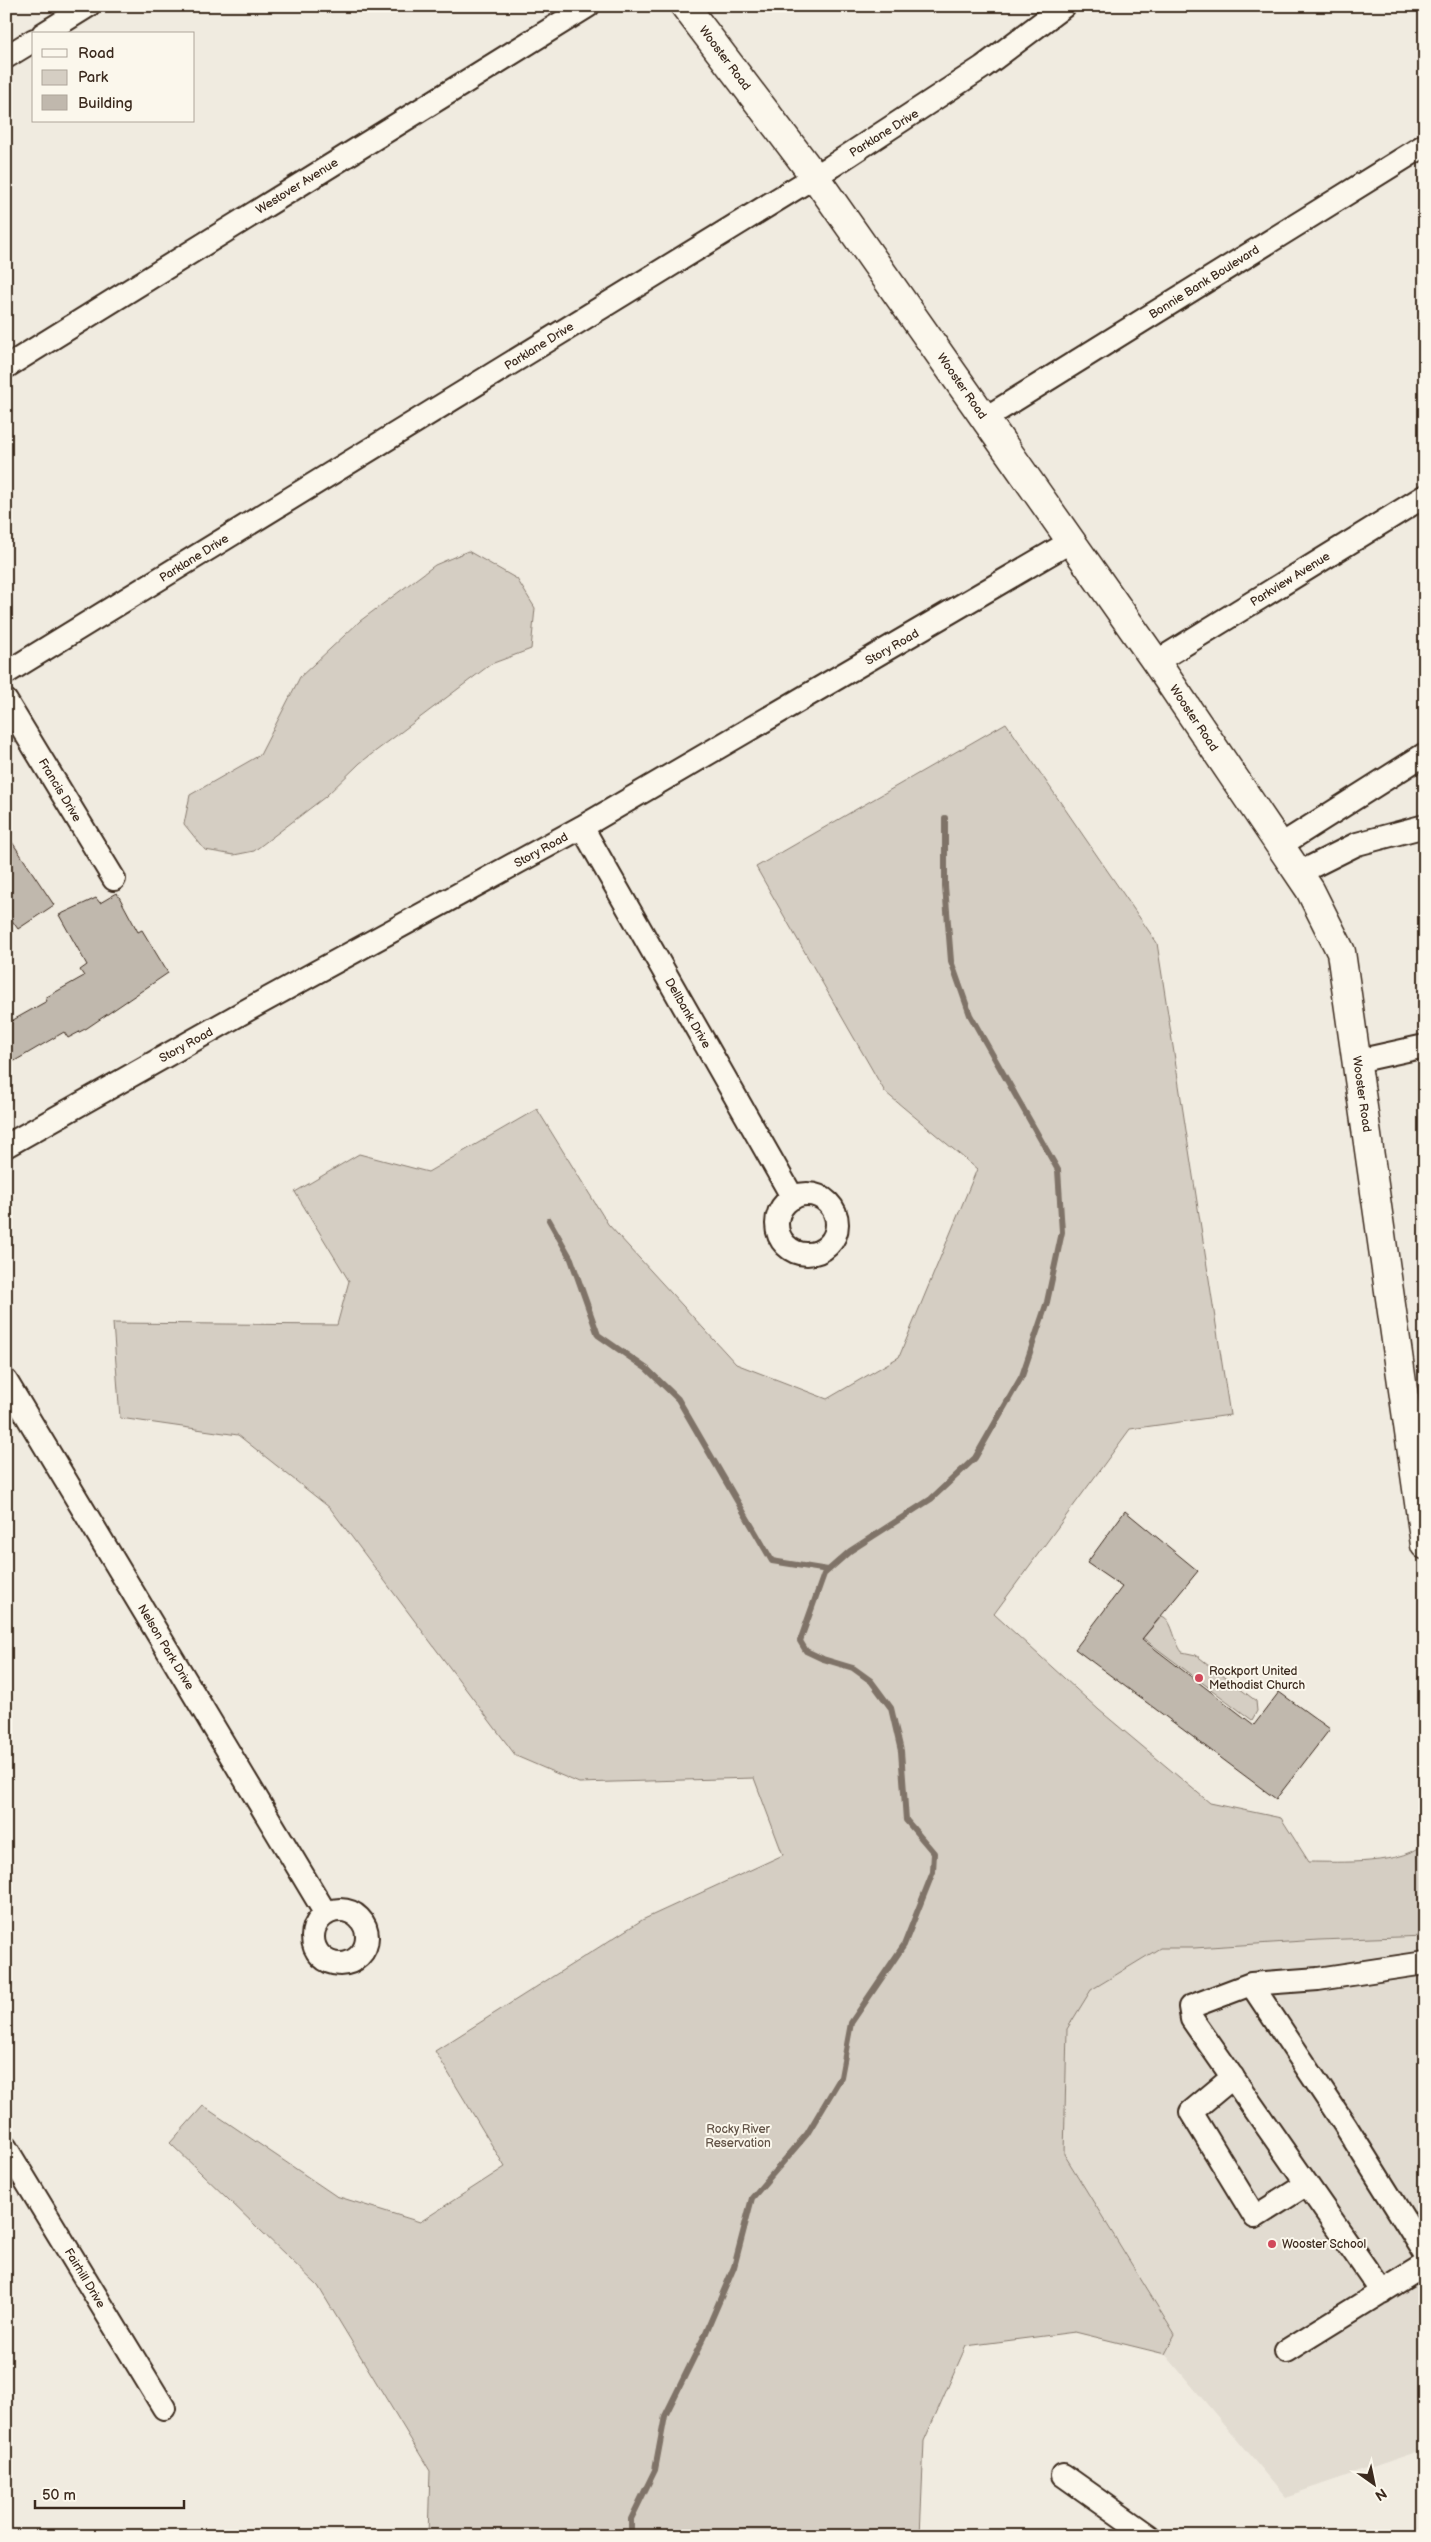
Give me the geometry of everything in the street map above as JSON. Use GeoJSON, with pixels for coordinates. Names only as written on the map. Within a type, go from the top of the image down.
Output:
{"type":"FeatureCollection","features":[{"type":"Feature","properties":{"kind":"main road","name":"Wooster Road"},"geometry":{"type":"LineString","coordinates":[[685,6],[815,177],[1156,662],[1310,890],[1341,952],[1425,1545]]}},
{"type":"Feature","properties":{"kind":"street"},"geometry":{"type":"LineString","coordinates":[[46,32],[88,6]]}},
{"type":"Feature","properties":{"kind":"street","name":"Westover Avenue"},"geometry":{"type":"LineString","coordinates":[[6,367],[588,6]]}},
{"type":"Feature","properties":{"kind":"street","name":"Parklane Drive"},"geometry":{"type":"LineString","coordinates":[[6,673],[815,177],[938,98],[1064,6]]}},
{"type":"Feature","properties":{"kind":"street"},"geometry":{"type":"LineString","coordinates":[[6,57],[32,41]]}},
{"type":"Feature","properties":{"kind":"street","name":"Bonnie Bank Boulevard"},"geometry":{"type":"LineString","coordinates":[[984,419],[1425,146]]}},
{"type":"Feature","properties":{"kind":"street","name":"Parkview Avenue"},"geometry":{"type":"LineString","coordinates":[[1156,662],[1425,496]]}},
{"type":"Feature","properties":{"kind":"street","name":"Story Road"},"geometry":{"type":"LineString","coordinates":[[6,1146],[249,1009],[582,828],[1070,542]]}},
{"type":"Feature","properties":{"kind":"street","name":"Francis Drive"},"geometry":{"type":"LineString","coordinates":[[6,701],[114,879]]}},
{"type":"Feature","properties":{"kind":"street"},"geometry":{"type":"LineString","coordinates":[[1281,845],[1425,754]]}},
{"type":"Feature","properties":{"kind":"street"},"geometry":{"type":"LineString","coordinates":[[1298,873],[1357,844],[1425,826]]}},
{"type":"Feature","properties":{"kind":"street","name":"Dellbank Drive"},"geometry":{"type":"LineString","coordinates":[[582,828],[793,1198]]}},
{"type":"Feature","properties":{"kind":"street"},"geometry":{"type":"LineString","coordinates":[[1357,1061],[1425,1046]]}},
{"type":"Feature","properties":{"kind":"street","name":"Nelson Park Drive"},"geometry":{"type":"LineString","coordinates":[[6,1381],[326,1914]]}},
{"type":"Feature","properties":{"kind":"street"},"geometry":{"type":"LineString","coordinates":[[1382,2292],[1192,2019],[1190,2007],[1251,1984],[1318,1978],[1425,1964]]}},
{"type":"Feature","properties":{"kind":"street"},"geometry":{"type":"LineString","coordinates":[[1251,1984],[1345,2125],[1425,2253]]}},
{"type":"Feature","properties":{"kind":"street"},"geometry":{"type":"LineString","coordinates":[[1233,2077],[1190,2112],[1255,2217],[1306,2184]]}},
{"type":"Feature","properties":{"kind":"street","name":"Fairhill Drive"},"geometry":{"type":"LineString","coordinates":[[6,2148],[164,2408]]}},
{"type":"Feature","properties":{"kind":"street"},"geometry":{"type":"LineString","coordinates":[[1286,2351],[1425,2265]]}},
{"type":"Feature","properties":{"kind":"street"},"geometry":{"type":"LineString","coordinates":[[1063,2475],[1149,2536]]}},
{"type":"Feature","properties":{"kind":"shaded area","name":"Wooster School"},"geometry":{"type":"Polygon","coordinates":[[[1425,1936],[1425,2449],[1285,2497],[1165,2354],[1175,2334],[1064,2154],[1067,2029],[1091,1990],[1160,1948],[1194,1948],[1319,1940],[1425,1936]]]}},
{"type":"Feature","properties":{"kind":"green space"},"geometry":{"type":"Polygon","coordinates":[[[468,551],[517,579],[535,608],[531,649],[491,664],[360,763],[325,797],[254,851],[234,855],[205,850],[184,824],[190,795],[260,755],[300,677],[360,621],[435,565],[468,551]]]}},
{"type":"Feature","properties":{"kind":"green space","name":"Rocky River Reservation"},"geometry":{"type":"Polygon","coordinates":[[[1006,723],[1157,943],[1230,1415],[1130,1429],[994,1614],[1099,1710],[1210,1803],[1281,1818],[1309,1862],[1354,1862],[1389,1859],[1417,1849],[1425,1841],[1425,1936],[1319,1940],[1194,1948],[1160,1948],[1091,1990],[1067,2029],[1064,2154],[1175,2335],[1165,2354],[1075,2332],[966,2346],[924,2441],[920,2536],[428,2536],[430,2471],[318,2286],[170,2143],[203,2106],[336,2196],[420,2222],[505,2167],[435,2051],[642,1920],[783,1855],[754,1778],[579,1783],[516,1756],[330,1508],[238,1435],[120,1418],[113,1323],[337,1325],[349,1281],[295,1192],[359,1154],[428,1172],[537,1109],[608,1224],[736,1364],[827,1399],[899,1357],[977,1169],[885,1092],[756,867],[1006,723]]]}},
{"type":"Feature","properties":{"kind":"green space"},"geometry":{"type":"Polygon","coordinates":[[[1162,1616],[1166,1618],[1171,1626],[1182,1652],[1196,1655],[1256,1701],[1257,1711],[1252,1720],[1143,1638],[1162,1616]]]}},
{"type":"Feature","properties":{"kind":"building"},"geometry":{"type":"Polygon","coordinates":[[[6,833],[54,905],[18,929],[6,912],[6,833]]]}},
{"type":"Feature","properties":{"kind":"building"},"geometry":{"type":"Polygon","coordinates":[[[117,893],[138,932],[142,930],[168,973],[87,1028],[68,1038],[64,1032],[6,1066],[6,1024],[47,1001],[45,998],[84,976],[80,970],[87,965],[59,915],[96,898],[100,903],[117,893]]]}},
{"type":"Feature","properties":{"kind":"building"},"geometry":{"type":"Polygon","coordinates":[[[1125,1511],[1198,1571],[1142,1639],[1254,1725],[1279,1692],[1330,1729],[1276,1799],[1075,1649],[1122,1587],[1087,1563],[1125,1511]]]}},
{"type":"Feature","properties":{"kind":"waterway"},"geometry":{"type":"LineString","coordinates":[[631,2536],[631,2519],[655,2470],[665,2416],[704,2337],[734,2267],[752,2198],[807,2134],[841,2077],[851,2023],[904,1945],[933,1872],[934,1853],[906,1820],[901,1751],[891,1708],[871,1681],[853,1668],[823,1659],[806,1651],[800,1641],[824,1574],[850,1551],[931,1499],[975,1458],[1022,1376],[1047,1302],[1062,1232],[1058,1170],[970,1015],[951,961],[945,886],[945,818]]}},
{"type":"Feature","properties":{"kind":"waterway"},"geometry":{"type":"LineString","coordinates":[[549,1220],[571,1259],[598,1335],[647,1369],[678,1399],[772,1561],[828,1570]]}},
{"type":"Feature","properties":{"kind":"place","name":"Rockport United Methodist Church"},"geometry":{"type":"Point","coordinates":[1199,1678]}},
{"type":"Feature","properties":{"kind":"place","name":"Wooster School"},"geometry":{"type":"Point","coordinates":[1272,2244]}}]}
